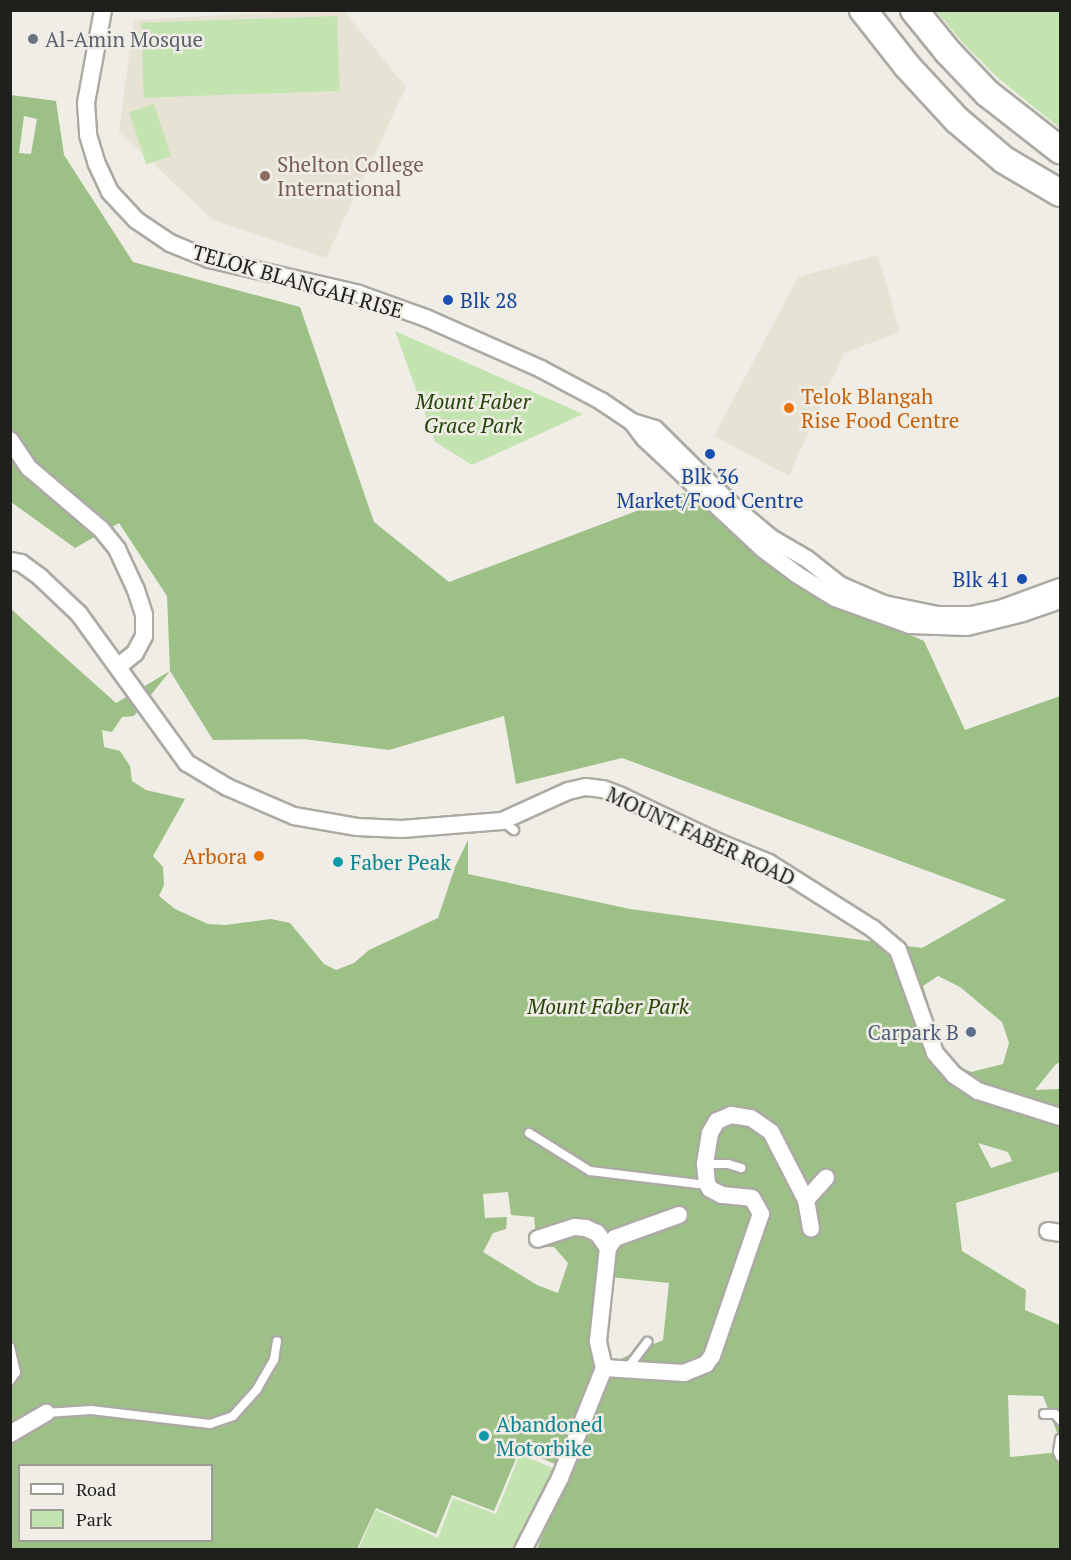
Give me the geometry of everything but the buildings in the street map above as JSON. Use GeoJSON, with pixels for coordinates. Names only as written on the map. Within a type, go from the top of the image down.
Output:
{"type":"FeatureCollection","features":[{"type":"Feature","properties":{"kind":"main road"},"geometry":{"type":"LineString","coordinates":[[863,10],[907,66],[957,120],[1004,160],[1060,193]]}},
{"type":"Feature","properties":{"kind":"main road"},"geometry":{"type":"LineString","coordinates":[[914,10],[983,88],[1060,150]]}},
{"type":"Feature","properties":{"kind":"main road"},"geometry":{"type":"LineString","coordinates":[[957,120],[957,107],[962,99],[983,88]]}},
{"type":"Feature","properties":{"kind":"street","name":"TELOK BLANGAH RISE"},"geometry":{"type":"LineString","coordinates":[[103,10],[86,103],[88,135],[96,162],[110,192],[136,220],[170,243],[209,259],[359,294],[426,318],[541,369],[601,401],[632,422],[656,429],[741,513],[771,538],[807,559],[840,585],[865,597],[909,611],[938,615],[971,615],[1000,609],[1060,587]]}},
{"type":"Feature","properties":{"kind":"street","name":"TELOK BLANGAH RISE"},"geometry":{"type":"LineString","coordinates":[[632,422],[645,439],[764,549],[796,574],[835,598],[910,625],[967,627],[1023,613],[1060,600]]}},
{"type":"Feature","properties":{"kind":"street"},"geometry":{"type":"LineString","coordinates":[[10,440],[29,468],[101,529],[117,549],[144,615],[144,636],[135,653],[119,666]]}},
{"type":"Feature","properties":{"kind":"street"},"geometry":{"type":"LineString","coordinates":[[796,574],[807,559]]}},
{"type":"Feature","properties":{"kind":"street","name":"MOUNT FABER ROAD"},"geometry":{"type":"LineString","coordinates":[[10,561],[21,563],[48,584],[79,614],[119,666],[187,763],[227,787],[294,816],[357,827],[402,830],[508,825],[568,790],[586,787],[603,789],[768,863],[872,928],[898,950],[935,1053],[954,1075],[978,1090],[1005,1101],[1060,1117]]}},
{"type":"Feature","properties":{"kind":"street"},"geometry":{"type":"LineString","coordinates":[[604,1368],[684,1372],[706,1364],[712,1356],[761,1214],[752,1198],[722,1195],[710,1189],[707,1183],[705,1164],[710,1133],[717,1120],[731,1115],[751,1118],[771,1132],[806,1200],[811,1229]]}},
{"type":"Feature","properties":{"kind":"street"},"geometry":{"type":"LineString","coordinates":[[806,1200],[826,1178]]}},
{"type":"Feature","properties":{"kind":"street"},"geometry":{"type":"LineString","coordinates":[[523,1550],[560,1478],[604,1368],[598,1341],[608,1248],[615,1238],[679,1215]]}},
{"type":"Feature","properties":{"kind":"street"},"geometry":{"type":"LineString","coordinates":[[538,1239],[574,1227],[586,1228],[597,1233],[608,1248]]}},
{"type":"Feature","properties":{"kind":"street"},"geometry":{"type":"LineString","coordinates":[[10,1434],[46,1413]]}},
{"type":"Feature","properties":{"kind":"lane"},"geometry":{"type":"LineString","coordinates":[[529,1133],[590,1171],[698,1184],[707,1183]]}},
{"type":"Feature","properties":{"kind":"lane"},"geometry":{"type":"LineString","coordinates":[[705,1164],[728,1164],[741,1168]]}},
{"type":"Feature","properties":{"kind":"lane"},"geometry":{"type":"LineString","coordinates":[[46,1413],[91,1410],[210,1424],[232,1416],[257,1389],[274,1360],[277,1341]]}},
{"type":"Feature","properties":{"kind":"lane"},"geometry":{"type":"LineString","coordinates":[[627,1369],[647,1342]]}},
{"type":"Feature","properties":{"kind":"lane"},"geometry":{"type":"LineString","coordinates":[[10,1347],[16,1372],[10,1381]]}},
{"type":"Feature","properties":{"kind":"lane"},"geometry":{"type":"LineString","coordinates":[[1044,1414],[1055,1414],[1060,1420]]}},
{"type":"Feature","properties":{"kind":"lane"},"geometry":{"type":"LineString","coordinates":[[1060,1439],[1058,1452],[1060,1456]]}},
{"type":"Feature","properties":{"kind":"shaded area","name":"Shelton College International"},"geometry":{"type":"Polygon","coordinates":[[[298,11],[344,11],[406,87],[326,258],[213,220],[119,132],[134,20],[298,11]]]}},
{"type":"Feature","properties":{"kind":"shaded area"},"geometry":{"type":"Polygon","coordinates":[[[878,255],[900,332],[844,353],[789,476],[714,436],[798,277],[878,255]]]}},
{"type":"Feature","properties":{"kind":"green space"},"geometry":{"type":"Polygon","coordinates":[[[936,11],[1060,11],[1060,128],[999,79],[963,43],[936,11]]]}},
{"type":"Feature","properties":{"kind":"green space"},"geometry":{"type":"Polygon","coordinates":[[[337,16],[340,91],[144,98],[141,23],[337,16]]]}},
{"type":"Feature","properties":{"kind":"green space","name":"Mount Faber Park"},"geometry":{"type":"Polygon","coordinates":[[[11,95],[56,101],[64,155],[133,262],[300,307],[374,522],[449,582],[684,493],[810,591],[924,641],[965,730],[1060,696],[1060,1062],[1035,1090],[1060,1089],[1060,1171],[956,1203],[962,1251],[1026,1290],[1025,1310],[1060,1325],[1060,1440],[1043,1396],[1008,1395],[1010,1457],[1060,1452],[1060,1549],[537,1549],[569,1470],[520,1449],[494,1511],[452,1495],[436,1534],[376,1508],[357,1549],[11,1549],[11,609],[116,703],[170,671],[167,596],[119,523],[75,548],[11,502],[11,95]],[[24,116],[19,153],[31,154],[37,119],[24,116]],[[170,671],[134,716],[122,717],[112,732],[102,730],[104,747],[120,751],[130,766],[132,781],[146,790],[185,799],[153,856],[163,867],[164,885],[159,896],[175,909],[208,924],[225,925],[271,919],[290,923],[324,964],[336,970],[354,963],[369,950],[438,918],[455,867],[468,840],[468,874],[630,909],[922,948],[1006,900],[622,758],[516,784],[504,716],[389,750],[304,739],[213,740],[170,671]],[[938,976],[923,986],[946,1060],[971,1072],[1003,1064],[1009,1043],[1002,1022],[960,987],[938,976]],[[978,1143],[991,1168],[1012,1161],[1008,1152],[978,1143]],[[508,1192],[483,1194],[485,1218],[507,1217],[506,1229],[493,1233],[483,1252],[537,1285],[558,1293],[568,1263],[554,1247],[537,1247],[534,1217],[511,1215],[508,1192]],[[599,1276],[600,1368],[663,1340],[669,1283],[599,1276]]]}},
{"type":"Feature","properties":{"kind":"green space"},"geometry":{"type":"Polygon","coordinates":[[[154,104],[171,156],[146,164],[129,112],[154,104]]]}},
{"type":"Feature","properties":{"kind":"green space","name":"Mount Faber Grace Park"},"geometry":{"type":"Polygon","coordinates":[[[395,331],[583,414],[472,465],[435,442],[395,331]]]}},
{"type":"Feature","properties":{"kind":"green space"},"geometry":{"type":"Polygon","coordinates":[[[520,1454],[555,1469],[520,1549],[358,1550],[376,1510],[438,1538],[453,1498],[496,1514],[520,1454]]]}},
{"type":"Feature","properties":{"kind":"place","name":"Al-Amin Mosque"},"geometry":{"type":"Point","coordinates":[33,39]}},
{"type":"Feature","properties":{"kind":"place","name":"Shelton College International"},"geometry":{"type":"Point","coordinates":[265,176]}},
{"type":"Feature","properties":{"kind":"place","name":"Blk 28"},"geometry":{"type":"Point","coordinates":[448,300]}},
{"type":"Feature","properties":{"kind":"place","name":"Telok Blangah Rise Food Centre"},"geometry":{"type":"Point","coordinates":[789,408]}},
{"type":"Feature","properties":{"kind":"place","name":"Blk 36 Market/Food Centre"},"geometry":{"type":"Point","coordinates":[710,454]}},
{"type":"Feature","properties":{"kind":"place","name":"Blk 41"},"geometry":{"type":"Point","coordinates":[1022,579]}},
{"type":"Feature","properties":{"kind":"place","name":"Arbora"},"geometry":{"type":"Point","coordinates":[259,856]}},
{"type":"Feature","properties":{"kind":"place","name":"Faber Peak"},"geometry":{"type":"Point","coordinates":[338,862]}},
{"type":"Feature","properties":{"kind":"place","name":"Carpark B"},"geometry":{"type":"Point","coordinates":[971,1032]}},
{"type":"Feature","properties":{"kind":"place","name":"Abandoned Motorbike"},"geometry":{"type":"Point","coordinates":[484,1436]}}]}
